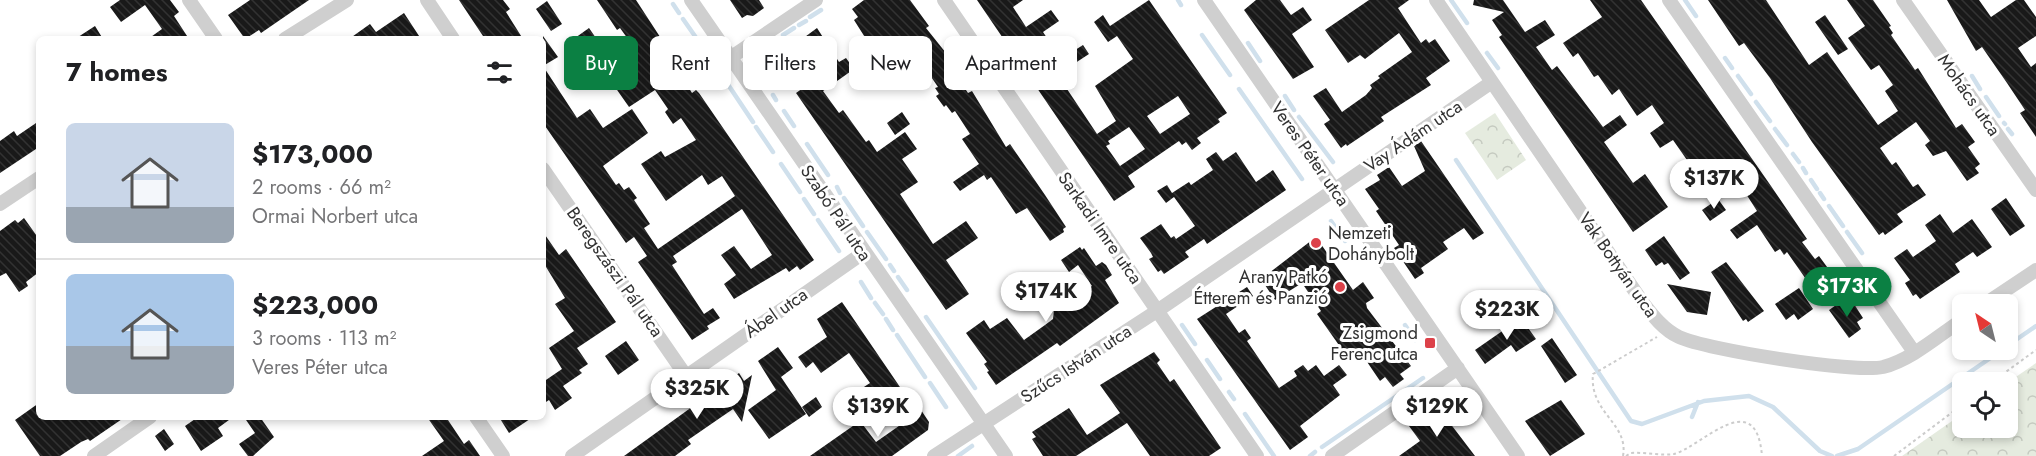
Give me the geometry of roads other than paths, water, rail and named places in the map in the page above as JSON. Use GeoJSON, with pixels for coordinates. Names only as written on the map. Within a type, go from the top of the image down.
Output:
{"type":"FeatureCollection","features":[{"type":"Feature","properties":{"kind":"street"},"geometry":{"type":"LineString","coordinates":[[189,0],[214,36]]}},
{"type":"Feature","properties":{"kind":"street"},"geometry":{"type":"LineString","coordinates":[[290,36],[347,0]]}},
{"type":"Feature","properties":{"kind":"street"},"geometry":{"type":"LineString","coordinates":[[427,0],[451,36]]}},
{"type":"Feature","properties":{"kind":"street","name":"Szabó Pál utca"},"geometry":{"type":"LineString","coordinates":[[691,0],[715,36]]}},
{"type":"Feature","properties":{"kind":"street"},"geometry":{"type":"LineString","coordinates":[[731,57],[816,0]]}},
{"type":"Feature","properties":{"kind":"street","name":"Sarkadi Imre utca"},"geometry":{"type":"LineString","coordinates":[[944,0],[1257,456]]}},
{"type":"Feature","properties":{"kind":"street","name":"Veres Péter utca"},"geometry":{"type":"LineString","coordinates":[[1204,0],[1518,456]]}},
{"type":"Feature","properties":{"kind":"street","name":"Vak Bottyán utca"},"geometry":{"type":"LineString","coordinates":[[1436,0],[1643,303],[1669,331],[1699,344],[1848,368],[1867,369],[1887,366],[1914,352],[1952,327]]}},
{"type":"Feature","properties":{"kind":"street"},"geometry":{"type":"LineString","coordinates":[[1669,0],[1914,352]]}},
{"type":"Feature","properties":{"kind":"street","name":"Mohács utca"},"geometry":{"type":"LineString","coordinates":[[1903,0],[2036,190]]}},
{"type":"Feature","properties":{"kind":"street","name":"Szabó Pál utca"},"geometry":{"type":"LineString","coordinates":[[731,61],[982,425],[1006,456]]}},
{"type":"Feature","properties":{"kind":"street","name":"Vay Ádám utca"},"geometry":{"type":"LineString","coordinates":[[1335,190],[1491,82]]}},
{"type":"Feature","properties":{"kind":"street","name":"Beregszászi Pál utca"},"geometry":{"type":"LineString","coordinates":[[546,173],[686,376]]}},
{"type":"Feature","properties":{"kind":"street"},"geometry":{"type":"LineString","coordinates":[[0,204],[36,180]]}},
{"type":"Feature","properties":{"kind":"street","name":"Szűcs István utca"},"geometry":{"type":"LineString","coordinates":[[934,456],[1157,311],[1335,190]]}},
{"type":"Feature","properties":{"kind":"street","name":"Ábel utca"},"geometry":{"type":"LineString","coordinates":[[572,456],[863,253]]}},
{"type":"Feature","properties":{"kind":"street"},"geometry":{"type":"LineString","coordinates":[[2000,294],[2036,270]]}},
{"type":"Feature","properties":{"kind":"street"},"geometry":{"type":"LineString","coordinates":[[1332,456],[1458,368]]}},
{"type":"Feature","properties":{"kind":"street"},"geometry":{"type":"LineString","coordinates":[[94,456],[146,420]]}},
{"type":"Feature","properties":{"kind":"street"},"geometry":{"type":"LineString","coordinates":[[478,420],[503,456]]}},
{"type":"Feature","properties":{"kind":"waterway"},"geometry":{"type":"LineString","coordinates":[[1178,0],[1181,5]]}},
{"type":"Feature","properties":{"kind":"waterway"},"geometry":{"type":"LineString","coordinates":[[1451,0],[1467,23]]}},
{"type":"Feature","properties":{"kind":"waterway"},"geometry":{"type":"LineString","coordinates":[[1685,0],[1696,16]]}},
{"type":"Feature","properties":{"kind":"waterway"},"geometry":{"type":"LineString","coordinates":[[673,4],[679,13]]}},
{"type":"Feature","properties":{"kind":"waterway"},"geometry":{"type":"LineString","coordinates":[[810,17],[821,10]]}},
{"type":"Feature","properties":{"kind":"waterway"},"geometry":{"type":"LineString","coordinates":[[683,19],[695,36]]}},
{"type":"Feature","properties":{"kind":"waterway"},"geometry":{"type":"LineString","coordinates":[[799,25],[806,21]]}},
{"type":"Feature","properties":{"kind":"waterway"},"geometry":{"type":"LineString","coordinates":[[783,35],[794,28]]}},
{"type":"Feature","properties":{"kind":"waterway"},"geometry":{"type":"LineString","coordinates":[[1202,35],[1230,75]]}},
{"type":"Feature","properties":{"kind":"waterway"},"geometry":{"type":"LineString","coordinates":[[1248,43],[1260,61]]}},
{"type":"Feature","properties":{"kind":"waterway"},"geometry":{"type":"LineString","coordinates":[[1487,53],[1498,68]]}},
{"type":"Feature","properties":{"kind":"waterway"},"geometry":{"type":"LineString","coordinates":[[1725,58],[1732,68]]}},
{"type":"Feature","properties":{"kind":"waterway"},"geometry":{"type":"LineString","coordinates":[[1738,76],[1751,94]]}},
{"type":"Feature","properties":{"kind":"waterway"},"geometry":{"type":"LineString","coordinates":[[1972,76],[1980,89]]}},
{"type":"Feature","properties":{"kind":"waterway"},"geometry":{"type":"LineString","coordinates":[[731,89],[753,122]]}},
{"type":"Feature","properties":{"kind":"waterway"},"geometry":{"type":"LineString","coordinates":[[1239,89],[1302,179]]}},
{"type":"Feature","properties":{"kind":"waterway"},"geometry":{"type":"LineString","coordinates":[[773,95],[776,100]]}},
{"type":"Feature","properties":{"kind":"waterway"},"geometry":{"type":"LineString","coordinates":[[1285,96],[1294,110]]}},
{"type":"Feature","properties":{"kind":"waterway"},"geometry":{"type":"LineString","coordinates":[[1986,97],[1999,116]]}},
{"type":"Feature","properties":{"kind":"waterway"},"geometry":{"type":"LineString","coordinates":[[1756,102],[1770,121]]}},
{"type":"Feature","properties":{"kind":"waterway"},"geometry":{"type":"LineString","coordinates":[[784,111],[794,126]]}},
{"type":"Feature","properties":{"kind":"waterway"},"geometry":{"type":"LineString","coordinates":[[1299,117],[1333,162]]}},
{"type":"Feature","properties":{"kind":"waterway"},"geometry":{"type":"LineString","coordinates":[[756,127],[773,152]]}},
{"type":"Feature","properties":{"kind":"waterway"},"geometry":{"type":"LineString","coordinates":[[1775,129],[1787,145]]}},
{"type":"Feature","properties":{"kind":"waterway"},"geometry":{"type":"LineString","coordinates":[[2008,129],[2012,134]]}},
{"type":"Feature","properties":{"kind":"waterway"},"geometry":{"type":"LineString","coordinates":[[807,144],[828,175]]}},
{"type":"Feature","properties":{"kind":"waterway"},"geometry":{"type":"LineString","coordinates":[[1793,154],[1799,162]]}},
{"type":"Feature","properties":{"kind":"waterway"},"geometry":{"type":"LineString","coordinates":[[1456,160],[1631,421],[1642,424],[1704,401],[1749,396],[1773,407],[1820,451],[1832,456]]}},
{"type":"Feature","properties":{"kind":"waterway"},"geometry":{"type":"LineString","coordinates":[[781,164],[800,192]]}},
{"type":"Feature","properties":{"kind":"waterway"},"geometry":{"type":"LineString","coordinates":[[1803,168],[1806,173]]}},
{"type":"Feature","properties":{"kind":"waterway"},"geometry":{"type":"LineString","coordinates":[[1811,180],[1817,189]]}},
{"type":"Feature","properties":{"kind":"waterway"},"geometry":{"type":"LineString","coordinates":[[837,187],[840,193]]}},
{"type":"Feature","properties":{"kind":"waterway"},"geometry":{"type":"LineString","coordinates":[[1820,193],[1824,199]]}},
{"type":"Feature","properties":{"kind":"waterway"},"geometry":{"type":"LineString","coordinates":[[844,198],[863,226]]}},
{"type":"Feature","properties":{"kind":"waterway"},"geometry":{"type":"LineString","coordinates":[[804,199],[814,214]]}},
{"type":"Feature","properties":{"kind":"waterway"},"geometry":{"type":"LineString","coordinates":[[1829,206],[1843,226]]}},
{"type":"Feature","properties":{"kind":"waterway"},"geometry":{"type":"LineString","coordinates":[[818,220],[839,251]]}},
{"type":"Feature","properties":{"kind":"waterway"},"geometry":{"type":"LineString","coordinates":[[1331,221],[1345,241]]}},
{"type":"Feature","properties":{"kind":"waterway"},"geometry":{"type":"LineString","coordinates":[[867,232],[886,259]]}},
{"type":"Feature","properties":{"kind":"waterway"},"geometry":{"type":"LineString","coordinates":[[1847,232],[1862,253]]}},
{"type":"Feature","properties":{"kind":"waterway"},"geometry":{"type":"LineString","coordinates":[[890,265],[894,271]]}},
{"type":"Feature","properties":{"kind":"waterway"},"geometry":{"type":"LineString","coordinates":[[898,277],[907,290]]}},
{"type":"Feature","properties":{"kind":"waterway"},"geometry":{"type":"LineString","coordinates":[[861,282],[871,298]]}},
{"type":"Feature","properties":{"kind":"waterway"},"geometry":{"type":"LineString","coordinates":[[875,303],[883,314]]}},
{"type":"Feature","properties":{"kind":"waterway"},"geometry":{"type":"LineString","coordinates":[[926,317],[975,388]]}},
{"type":"Feature","properties":{"kind":"waterway"},"geometry":{"type":"LineString","coordinates":[[886,319],[893,330]]}},
{"type":"Feature","properties":{"kind":"waterway"},"geometry":{"type":"LineString","coordinates":[[1182,325],[1195,344]]}},
{"type":"Feature","properties":{"kind":"waterway"},"geometry":{"type":"LineString","coordinates":[[1405,325],[1415,340]]}},
{"type":"Feature","properties":{"kind":"waterway"},"geometry":{"type":"LineString","coordinates":[[2018,338],[2036,326]]}},
{"type":"Feature","properties":{"kind":"waterway"},"geometry":{"type":"LineString","coordinates":[[897,335],[925,377]]}},
{"type":"Feature","properties":{"kind":"waterway"},"geometry":{"type":"LineString","coordinates":[[1207,360],[1220,379]]}},
{"type":"Feature","properties":{"kind":"waterway"},"geometry":{"type":"LineString","coordinates":[[1837,456],[1858,449],[1987,360]]}},
{"type":"Feature","properties":{"kind":"waterway"},"geometry":{"type":"LineString","coordinates":[[1322,447],[1423,378]]}},
{"type":"Feature","properties":{"kind":"waterway"},"geometry":{"type":"LineString","coordinates":[[930,383],[946,407]]}},
{"type":"Feature","properties":{"kind":"waterway"},"geometry":{"type":"LineString","coordinates":[[1229,392],[1234,399]]}},
{"type":"Feature","properties":{"kind":"waterway"},"geometry":{"type":"LineString","coordinates":[[1692,417],[1698,402]]}},
{"type":"Feature","properties":{"kind":"waterway"},"geometry":{"type":"LineString","coordinates":[[1245,414],[1274,456]]}},
{"type":"Feature","properties":{"kind":"waterway"},"geometry":{"type":"LineString","coordinates":[[958,456],[972,446]]}},
{"type":"Feature","properties":{"kind":"waterway"},"geometry":{"type":"LineString","coordinates":[[1310,456],[1315,452]]}},
{"type":"Feature","properties":{"kind":"place","name":"Nemzeti Dohánybolt"},"geometry":{"type":"Point","coordinates":[1316,243]}},
{"type":"Feature","properties":{"kind":"place","name":"Arany Patkó Étterem és Panzió"},"geometry":{"type":"Point","coordinates":[1340,287]}},
{"type":"Feature","properties":{"kind":"place","name":"Zsigmond Ferenc utca"},"geometry":{"type":"Point","coordinates":[1430,343]}}]}
